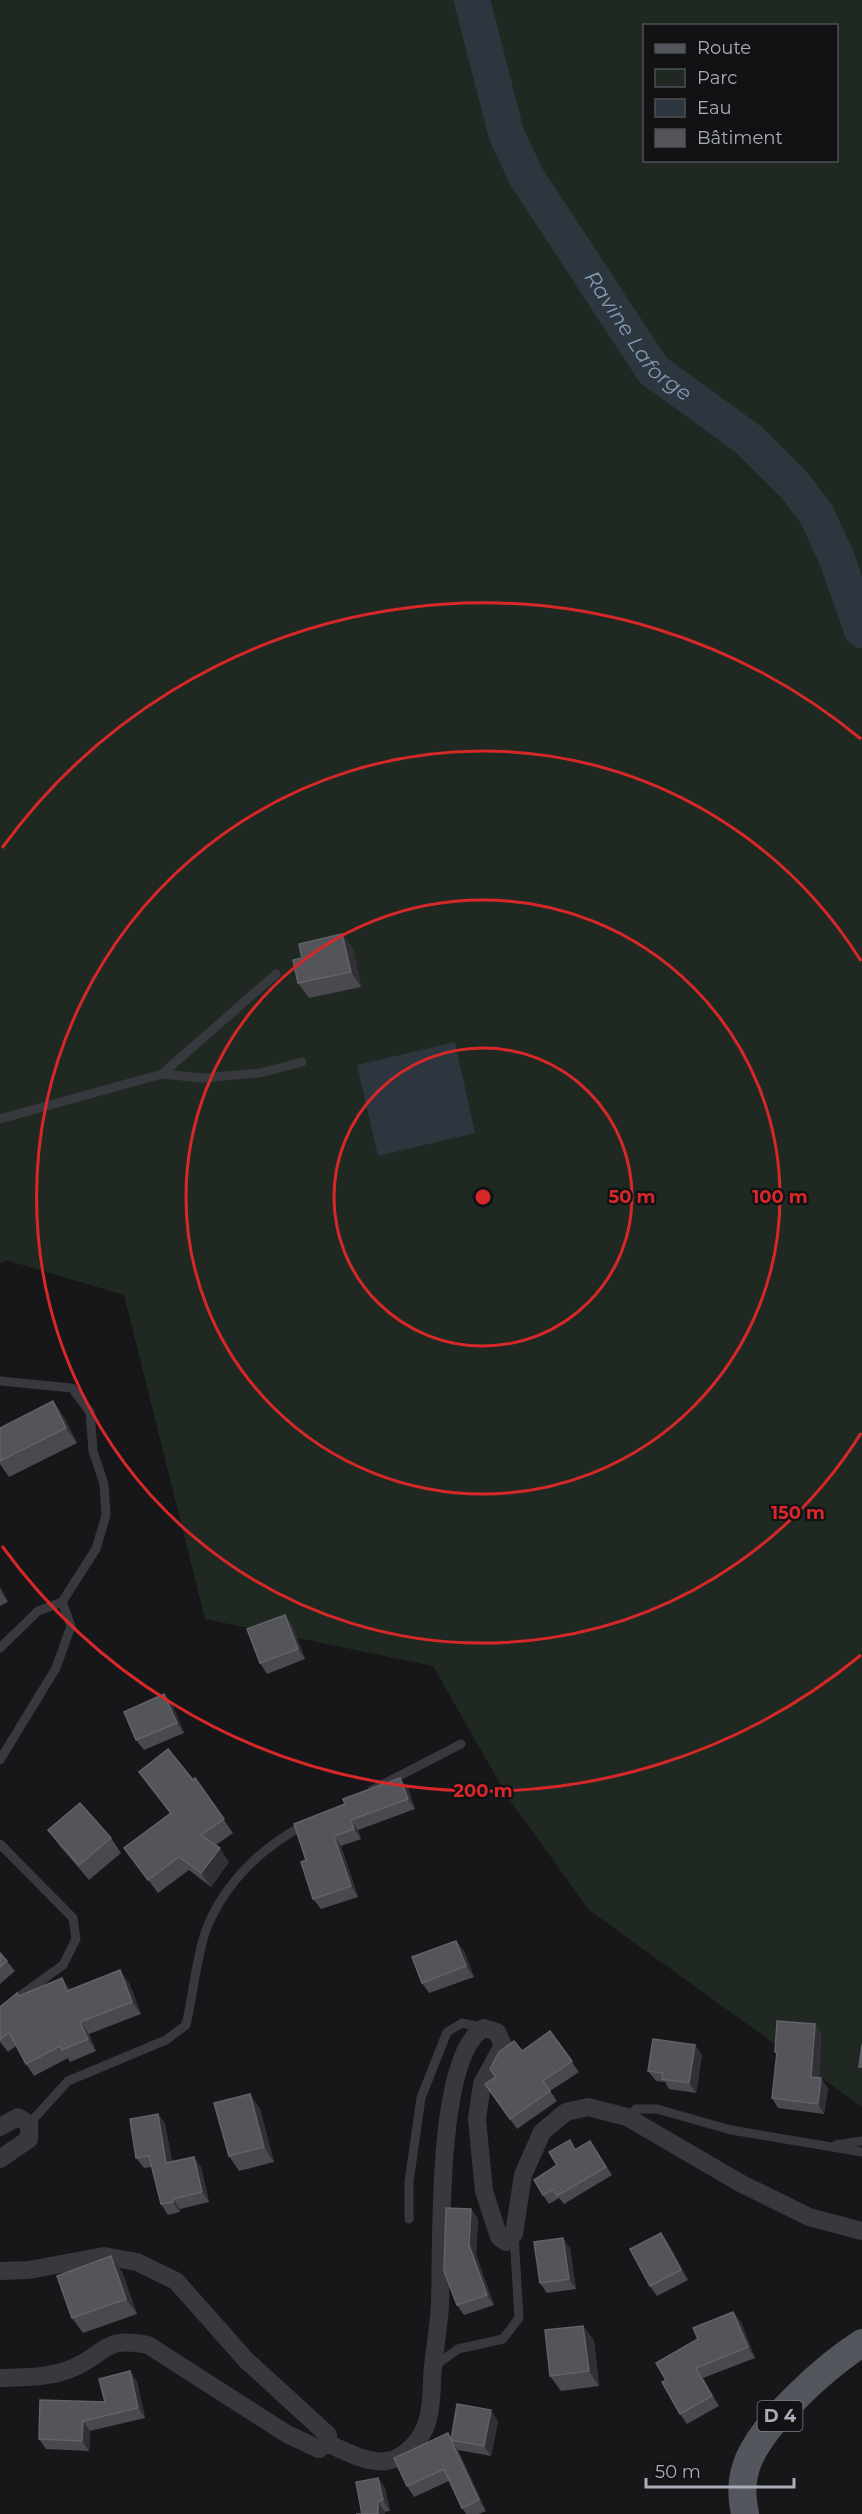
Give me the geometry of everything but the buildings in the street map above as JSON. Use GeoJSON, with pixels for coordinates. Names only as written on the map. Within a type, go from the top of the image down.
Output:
{"type":"FeatureCollection","features":[{"type":"Feature","properties":{"kind":"main road","name":"D 4"},"geometry":{"type":"LineString","coordinates":[[745,2514],[741,2495],[748,2460],[766,2430],[833,2362],[862,2343]]}},
{"type":"Feature","properties":{"kind":"street"},"geometry":{"type":"LineString","coordinates":[[327,2444],[356,2456],[387,2461],[406,2452],[424,2430],[431,2403],[440,2306],[446,2135],[455,2078],[474,2033],[484,2028],[497,2032],[503,2045],[482,2084],[477,2119],[484,2191],[499,2237],[506,2242],[514,2234],[523,2175],[542,2132],[566,2112],[588,2107],[627,2117],[742,2184],[809,2217],[862,2231]]}},
{"type":"Feature","properties":{"kind":"street"},"geometry":{"type":"LineString","coordinates":[[0,2127],[18,2117],[29,2124],[29,2139],[0,2159]]}},
{"type":"Feature","properties":{"kind":"street"},"geometry":{"type":"LineString","coordinates":[[0,2271],[29,2270],[104,2256],[137,2262],[176,2281],[246,2360],[328,2435],[327,2444]]}},
{"type":"Feature","properties":{"kind":"street"},"geometry":{"type":"LineString","coordinates":[[0,2378],[42,2376],[75,2367],[105,2346],[127,2341],[148,2345],[287,2434],[319,2449],[327,2444]]}},
{"type":"Feature","properties":{"kind":"lane"},"geometry":{"type":"LineString","coordinates":[[162,1074],[276,974]]}},
{"type":"Feature","properties":{"kind":"lane"},"geometry":{"type":"LineString","coordinates":[[0,1119],[162,1074],[202,1078],[260,1073],[302,1062]]}},
{"type":"Feature","properties":{"kind":"lane"},"geometry":{"type":"LineString","coordinates":[[0,1381],[72,1388],[90,1412],[93,1451],[104,1484],[106,1515],[96,1549],[62,1602],[38,1611],[0,1648]]}},
{"type":"Feature","properties":{"kind":"lane"},"geometry":{"type":"LineString","coordinates":[[0,1760],[56,1668],[71,1626],[62,1602]]}},
{"type":"Feature","properties":{"kind":"lane"},"geometry":{"type":"LineString","coordinates":[[360,1796],[461,1744]]}},
{"type":"Feature","properties":{"kind":"lane"},"geometry":{"type":"LineString","coordinates":[[29,2124],[68,2081],[166,2040],[186,2025],[206,1930],[232,1882],[258,1857],[290,1832],[320,1816]]}},
{"type":"Feature","properties":{"kind":"lane"},"geometry":{"type":"LineString","coordinates":[[0,1844],[73,1918],[76,1939],[63,1965],[20,1996],[0,2018]]}},
{"type":"Feature","properties":{"kind":"lane"},"geometry":{"type":"LineString","coordinates":[[410,2218],[409,2182],[421,2098],[447,2032],[462,2023],[484,2028]]}},
{"type":"Feature","properties":{"kind":"lane"},"geometry":{"type":"LineString","coordinates":[[627,2117],[636,2109],[657,2109],[731,2130],[862,2152]]}},
{"type":"Feature","properties":{"kind":"lane"},"geometry":{"type":"LineString","coordinates":[[828,2147],[862,2141]]}},
{"type":"Feature","properties":{"kind":"lane"},"geometry":{"type":"LineString","coordinates":[[433,2367],[459,2349],[503,2339],[519,2318],[514,2234]]}},
{"type":"Feature","properties":{"kind":"green space"},"geometry":{"type":"Polygon","coordinates":[[[0,0],[862,0],[862,2107],[589,1910],[507,1796],[433,1666],[205,1619],[124,1295],[6,1260],[0,1264],[0,0]]]}},
{"type":"Feature","properties":{"kind":"water"},"geometry":{"type":"Polygon","coordinates":[[[455,1042],[475,1133],[378,1156],[357,1065],[455,1042]]]}},
{"type":"Feature","properties":{"kind":"waterway","name":"Ravine Laforge"},"geometry":{"type":"LineString","coordinates":[[472,0],[506,133],[526,176],[653,370],[748,439],[796,487],[817,515],[837,559],[862,630]]}}]}
